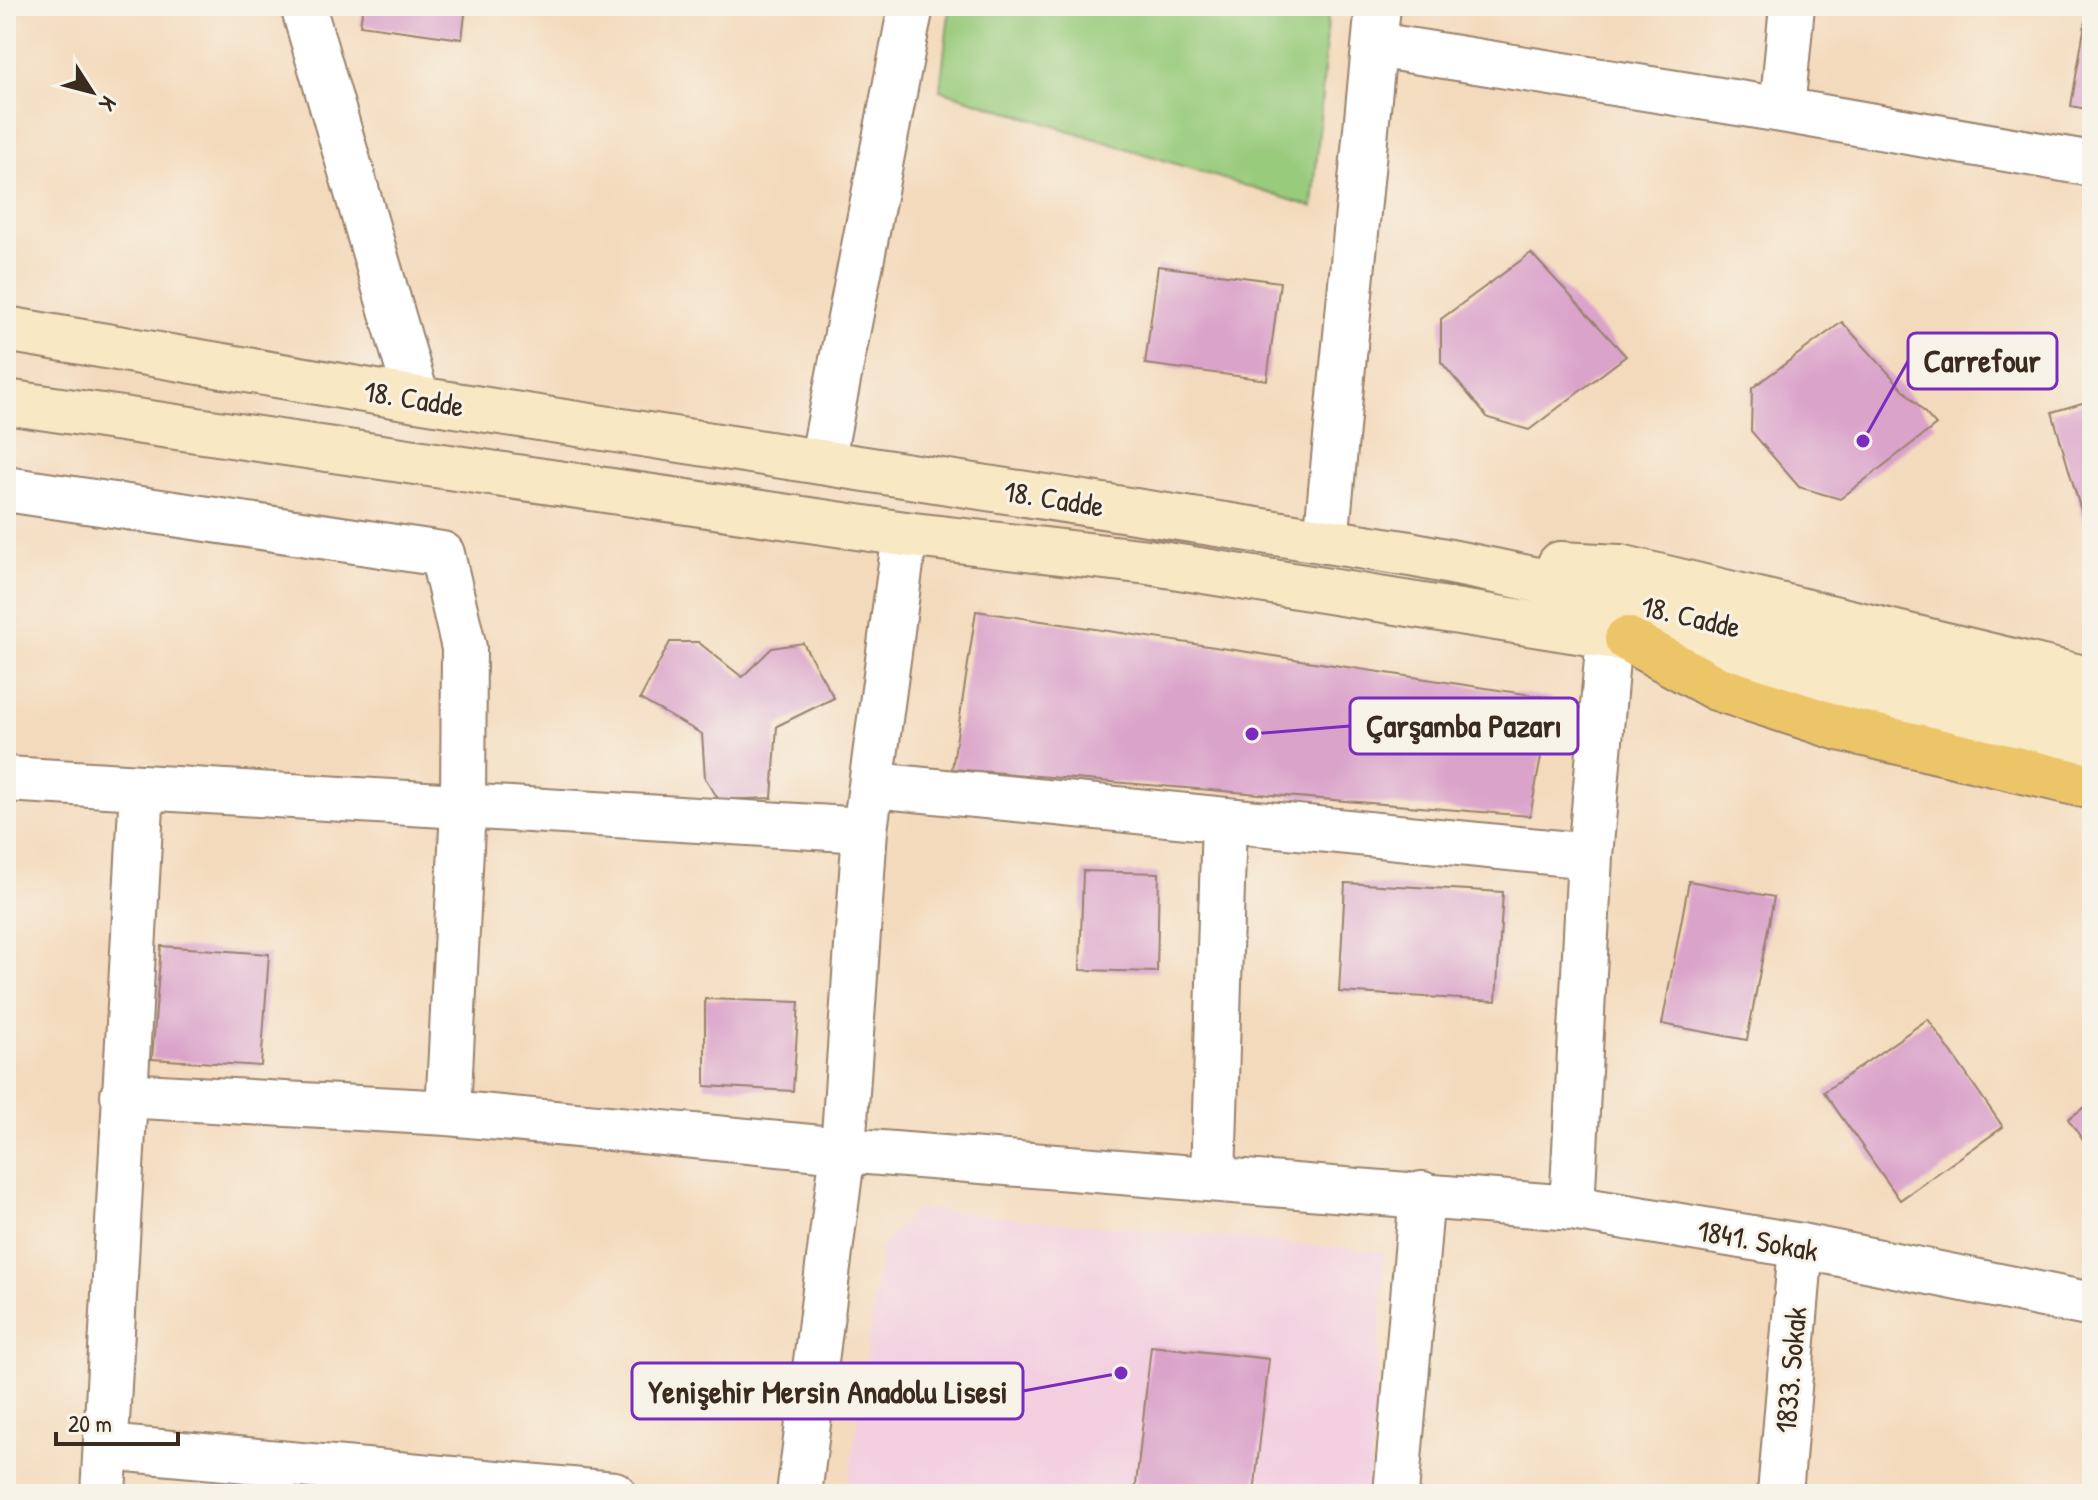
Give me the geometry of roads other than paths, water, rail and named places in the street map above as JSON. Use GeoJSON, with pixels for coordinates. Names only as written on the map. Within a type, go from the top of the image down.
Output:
{"type":"FeatureCollection","features":[{"type":"Feature","properties":{"kind":"main road"},"geometry":{"type":"LineString","coordinates":[[1618,637],[1716,688],[1839,728],[2092,787]]}},
{"type":"Feature","properties":{"kind":"street"},"geometry":{"type":"LineString","coordinates":[[303,6],[417,399]]}},
{"type":"Feature","properties":{"kind":"street"},"geometry":{"type":"LineString","coordinates":[[822,462],[911,6]]}},
{"type":"Feature","properties":{"kind":"street"},"geometry":{"type":"LineString","coordinates":[[1782,110],[1792,6]]}},
{"type":"Feature","properties":{"kind":"street"},"geometry":{"type":"LineString","coordinates":[[1326,541],[1377,26],[1782,110],[2092,164]]}},
{"type":"Feature","properties":{"kind":"street","name":"18. Cadde"},"geometry":{"type":"LineString","coordinates":[[6,329],[417,399],[1410,554],[1506,572],[1844,652],[2092,720]]}},
{"type":"Feature","properties":{"kind":"street","name":"18. Cadde"},"geometry":{"type":"LineString","coordinates":[[6,402],[905,534],[1148,562],[1618,637],[1751,663],[2092,754]]}},
{"type":"Feature","properties":{"kind":"street"},"geometry":{"type":"LineString","coordinates":[[6,489],[442,554],[464,648],[463,807],[448,1113]]}},
{"type":"Feature","properties":{"kind":"street"},"geometry":{"type":"LineString","coordinates":[[799,1494],[843,1150],[865,830],[874,785],[905,534]]}},
{"type":"Feature","properties":{"kind":"street"},"geometry":{"type":"LineString","coordinates":[[1410,554],[1620,567],[2092,680]]}},
{"type":"Feature","properties":{"kind":"street"},"geometry":{"type":"LineString","coordinates":[[1572,1208],[1590,856],[1618,637]]}},
{"type":"Feature","properties":{"kind":"street"},"geometry":{"type":"LineString","coordinates":[[6,779],[865,830]]}},
{"type":"Feature","properties":{"kind":"street"},"geometry":{"type":"LineString","coordinates":[[874,785],[1590,856]]}},
{"type":"Feature","properties":{"kind":"street"},"geometry":{"type":"LineString","coordinates":[[103,1494],[142,788]]}},
{"type":"Feature","properties":{"kind":"street"},"geometry":{"type":"LineString","coordinates":[[1213,1178],[1224,820]]}},
{"type":"Feature","properties":{"kind":"street","name":"1841. Sokak"},"geometry":{"type":"LineString","coordinates":[[123,1095],[448,1113],[843,1150],[1572,1208],[1801,1246],[2092,1305]]}},
{"type":"Feature","properties":{"kind":"street"},"geometry":{"type":"LineString","coordinates":[[1396,1494],[1422,1194]]}},
{"type":"Feature","properties":{"kind":"street","name":"1833. Sokak"},"geometry":{"type":"LineString","coordinates":[[1780,1494],[1801,1246]]}},
{"type":"Feature","properties":{"kind":"street"},"geometry":{"type":"LineString","coordinates":[[106,1447],[614,1494]]}},
{"type":"Feature","properties":{"kind":"place","name":"Carrefour"},"geometry":{"type":"Point","coordinates":[1863,441]}},
{"type":"Feature","properties":{"kind":"place","name":"Çarşamba Pazarı"},"geometry":{"type":"Point","coordinates":[1252,734]}},
{"type":"Feature","properties":{"kind":"place","name":"Yenişehir Mersin Anadolu Lisesi"},"geometry":{"type":"Point","coordinates":[1121,1373]}}]}
